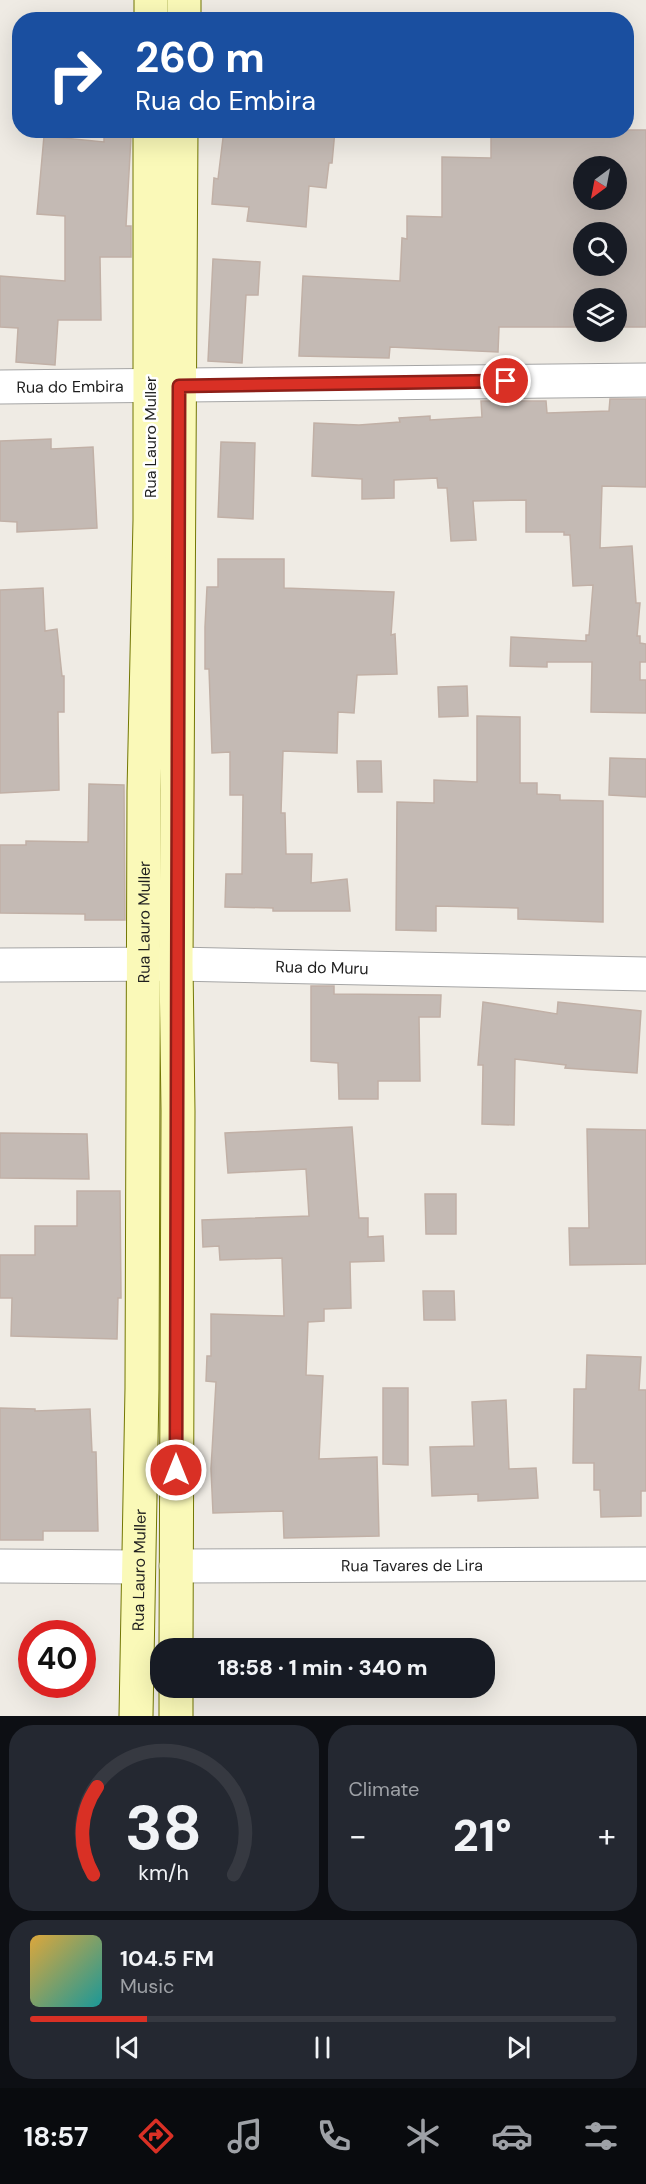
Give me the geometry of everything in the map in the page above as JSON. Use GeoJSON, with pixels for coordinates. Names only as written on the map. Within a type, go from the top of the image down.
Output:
{"type":"FeatureCollection","features":[{"type":"Feature","properties":{"kind":"street","name":"Rua Lauro Muller"},"geometry":{"type":"LineString","coordinates":[[136,1716],[142,1388],[160,964],[164,386],[150,138]]}},
{"type":"Feature","properties":{"kind":"street","name":"Rua Lauro Muller"},"geometry":{"type":"LineString","coordinates":[[164,386],[180,138]]}},
{"type":"Feature","properties":{"kind":"street","name":"Rua do Embira"},"geometry":{"type":"LineString","coordinates":[[0,387],[646,380]]}},
{"type":"Feature","properties":{"kind":"street","name":"Rua do Muru"},"geometry":{"type":"LineString","coordinates":[[0,964],[160,964],[646,974]]}},
{"type":"Feature","properties":{"kind":"street","name":"Rua Lauro Muller"},"geometry":{"type":"LineString","coordinates":[[160,964],[178,1135],[176,1638]]}},
{"type":"Feature","properties":{"kind":"street","name":"Rua Tavares de Lira"},"geometry":{"type":"LineString","coordinates":[[176,1566],[646,1564]]}},
{"type":"Feature","properties":{"kind":"street"},"geometry":{"type":"LineString","coordinates":[[0,1566],[137,1567]]}},
{"type":"Feature","properties":{"kind":"street"},"geometry":{"type":"LineString","coordinates":[[176,1698],[176,1716]]}},
{"type":"Feature","properties":{"kind":"building"},"geometry":{"type":"Polygon","coordinates":[[[634,130],[646,130],[646,327],[627,327],[627,288],[573,288],[573,327],[499,327],[498,352],[390,347],[389,358],[299,356],[303,276],[400,281],[402,238],[407,239],[407,216],[442,217],[442,157],[491,158],[491,138],[634,138],[634,130]]]}},
{"type":"Feature","properties":{"kind":"building"},"geometry":{"type":"Polygon","coordinates":[[[44,138],[104,142],[104,138],[131,138],[126,226],[131,226],[131,257],[100,257],[101,320],[58,320],[55,365],[16,362],[18,328],[0,327],[0,276],[65,281],[65,216],[37,214],[44,138]]]}},
{"type":"Feature","properties":{"kind":"building"},"geometry":{"type":"Polygon","coordinates":[[[223,138],[334,138],[332,163],[329,163],[326,188],[309,186],[306,227],[247,221],[249,207],[212,204],[214,178],[218,179],[223,138]]]}},
{"type":"Feature","properties":{"kind":"building"},"geometry":{"type":"Polygon","coordinates":[[[213,259],[260,262],[258,295],[246,295],[242,363],[208,361],[213,259]]]}},
{"type":"Feature","properties":{"kind":"building"},"geometry":{"type":"Polygon","coordinates":[[[610,399],[646,399],[646,487],[602,486],[600,548],[632,546],[636,603],[640,603],[637,636],[640,636],[640,643],[646,644],[646,662],[640,662],[640,680],[646,680],[646,713],[591,712],[592,662],[547,662],[547,667],[510,666],[511,637],[586,641],[586,635],[589,635],[593,585],[573,586],[570,535],[564,535],[564,532],[526,532],[526,500],[473,501],[476,540],[451,541],[447,488],[438,488],[437,478],[394,480],[394,498],[362,499],[362,479],[312,476],[314,423],[359,425],[400,422],[399,418],[430,416],[430,420],[482,417],[481,401],[546,401],[547,413],[609,411],[610,399]]]}},
{"type":"Feature","properties":{"kind":"building"},"geometry":{"type":"Polygon","coordinates":[[[51,439],[51,449],[93,447],[97,528],[17,532],[17,522],[0,521],[0,441],[51,439]]]}},
{"type":"Feature","properties":{"kind":"building"},"geometry":{"type":"Polygon","coordinates":[[[221,442],[255,443],[253,519],[218,517],[221,442]]]}},
{"type":"Feature","properties":{"kind":"building"},"geometry":{"type":"Polygon","coordinates":[[[218,559],[284,559],[284,588],[394,592],[391,635],[395,634],[397,674],[357,675],[354,713],[338,712],[337,753],[283,751],[281,813],[285,813],[286,854],[312,854],[311,883],[347,879],[350,911],[273,911],[273,908],[225,907],[226,874],[242,874],[243,795],[230,795],[230,752],[212,753],[209,669],[205,669],[205,627],[207,587],[218,587],[218,559]]]}},
{"type":"Feature","properties":{"kind":"building"},"geometry":{"type":"Polygon","coordinates":[[[43,588],[45,631],[57,629],[62,676],[64,676],[64,712],[58,712],[59,790],[0,793],[0,590],[43,588]]]}},
{"type":"Feature","properties":{"kind":"building"},"geometry":{"type":"Polygon","coordinates":[[[467,686],[468,716],[439,717],[438,687],[467,686]]]}},
{"type":"Feature","properties":{"kind":"building"},"geometry":{"type":"Polygon","coordinates":[[[477,716],[520,717],[520,783],[537,783],[537,794],[560,795],[560,800],[603,801],[603,922],[518,919],[518,908],[436,906],[436,931],[396,930],[397,802],[434,803],[434,780],[477,782],[477,716]]]}},
{"type":"Feature","properties":{"kind":"building"},"geometry":{"type":"Polygon","coordinates":[[[610,758],[646,759],[646,797],[609,795],[610,758]]]}},
{"type":"Feature","properties":{"kind":"building"},"geometry":{"type":"Polygon","coordinates":[[[357,761],[381,761],[382,792],[358,792],[357,761]]]}},
{"type":"Feature","properties":{"kind":"building"},"geometry":{"type":"Polygon","coordinates":[[[89,784],[124,785],[125,920],[85,920],[85,914],[0,913],[0,845],[26,845],[26,841],[88,842],[89,784]]]}},
{"type":"Feature","properties":{"kind":"building"},"geometry":{"type":"Polygon","coordinates":[[[311,986],[334,986],[334,994],[441,995],[440,1017],[419,1017],[420,1081],[378,1081],[378,1099],[339,1099],[338,1063],[311,1061],[311,986]]]}},
{"type":"Feature","properties":{"kind":"building"},"geometry":{"type":"Polygon","coordinates":[[[483,1002],[557,1014],[558,1002],[641,1011],[637,1073],[565,1068],[566,1065],[515,1059],[514,1125],[482,1124],[483,1065],[478,1065],[483,1002]]]}},
{"type":"Feature","properties":{"kind":"building"},"geometry":{"type":"Polygon","coordinates":[[[352,1127],[359,1218],[368,1218],[368,1237],[383,1236],[384,1261],[350,1262],[351,1308],[324,1309],[324,1321],[308,1322],[306,1375],[323,1376],[319,1459],[377,1457],[379,1536],[284,1538],[283,1511],[213,1513],[211,1469],[216,1382],[206,1381],[207,1356],[211,1356],[211,1314],[284,1316],[282,1258],[220,1260],[219,1246],[203,1247],[202,1220],[309,1216],[306,1169],[228,1173],[225,1133],[352,1127]]]}},
{"type":"Feature","properties":{"kind":"building"},"geometry":{"type":"Polygon","coordinates":[[[587,1129],[646,1130],[646,1264],[570,1265],[569,1228],[589,1228],[587,1129]]]}},
{"type":"Feature","properties":{"kind":"building"},"geometry":{"type":"Polygon","coordinates":[[[0,1133],[87,1134],[89,1179],[0,1178],[0,1133]]]}},
{"type":"Feature","properties":{"kind":"building"},"geometry":{"type":"Polygon","coordinates":[[[77,1191],[120,1191],[121,1298],[118,1298],[117,1339],[11,1336],[12,1298],[0,1298],[0,1255],[35,1255],[35,1226],[77,1226],[77,1191]]]}},
{"type":"Feature","properties":{"kind":"building"},"geometry":{"type":"Polygon","coordinates":[[[425,1194],[456,1194],[456,1234],[426,1234],[425,1194]]]}},
{"type":"Feature","properties":{"kind":"building"},"geometry":{"type":"Polygon","coordinates":[[[423,1291],[454,1291],[455,1320],[424,1320],[423,1291]]]}},
{"type":"Feature","properties":{"kind":"building"},"geometry":{"type":"Polygon","coordinates":[[[587,1355],[641,1357],[639,1390],[646,1390],[646,1491],[641,1491],[641,1516],[601,1517],[600,1490],[594,1490],[594,1463],[573,1463],[574,1389],[586,1389],[587,1355]]]}},
{"type":"Feature","properties":{"kind":"building"},"geometry":{"type":"Polygon","coordinates":[[[383,1388],[408,1388],[408,1465],[383,1464],[383,1388]]]}},
{"type":"Feature","properties":{"kind":"building"},"geometry":{"type":"Polygon","coordinates":[[[506,1400],[509,1469],[536,1468],[538,1498],[478,1501],[478,1494],[432,1496],[430,1447],[474,1446],[472,1402],[506,1400]]]}},
{"type":"Feature","properties":{"kind":"building"},"geometry":{"type":"Polygon","coordinates":[[[0,1408],[35,1409],[35,1411],[90,1409],[92,1452],[96,1452],[98,1531],[43,1531],[43,1540],[0,1540],[0,1408]]]}},
{"type":"Feature","properties":{"kind":"route"},"geometry":{"type":"LineString","coordinates":[[176,1470],[179,386],[506,381]]}}]}
